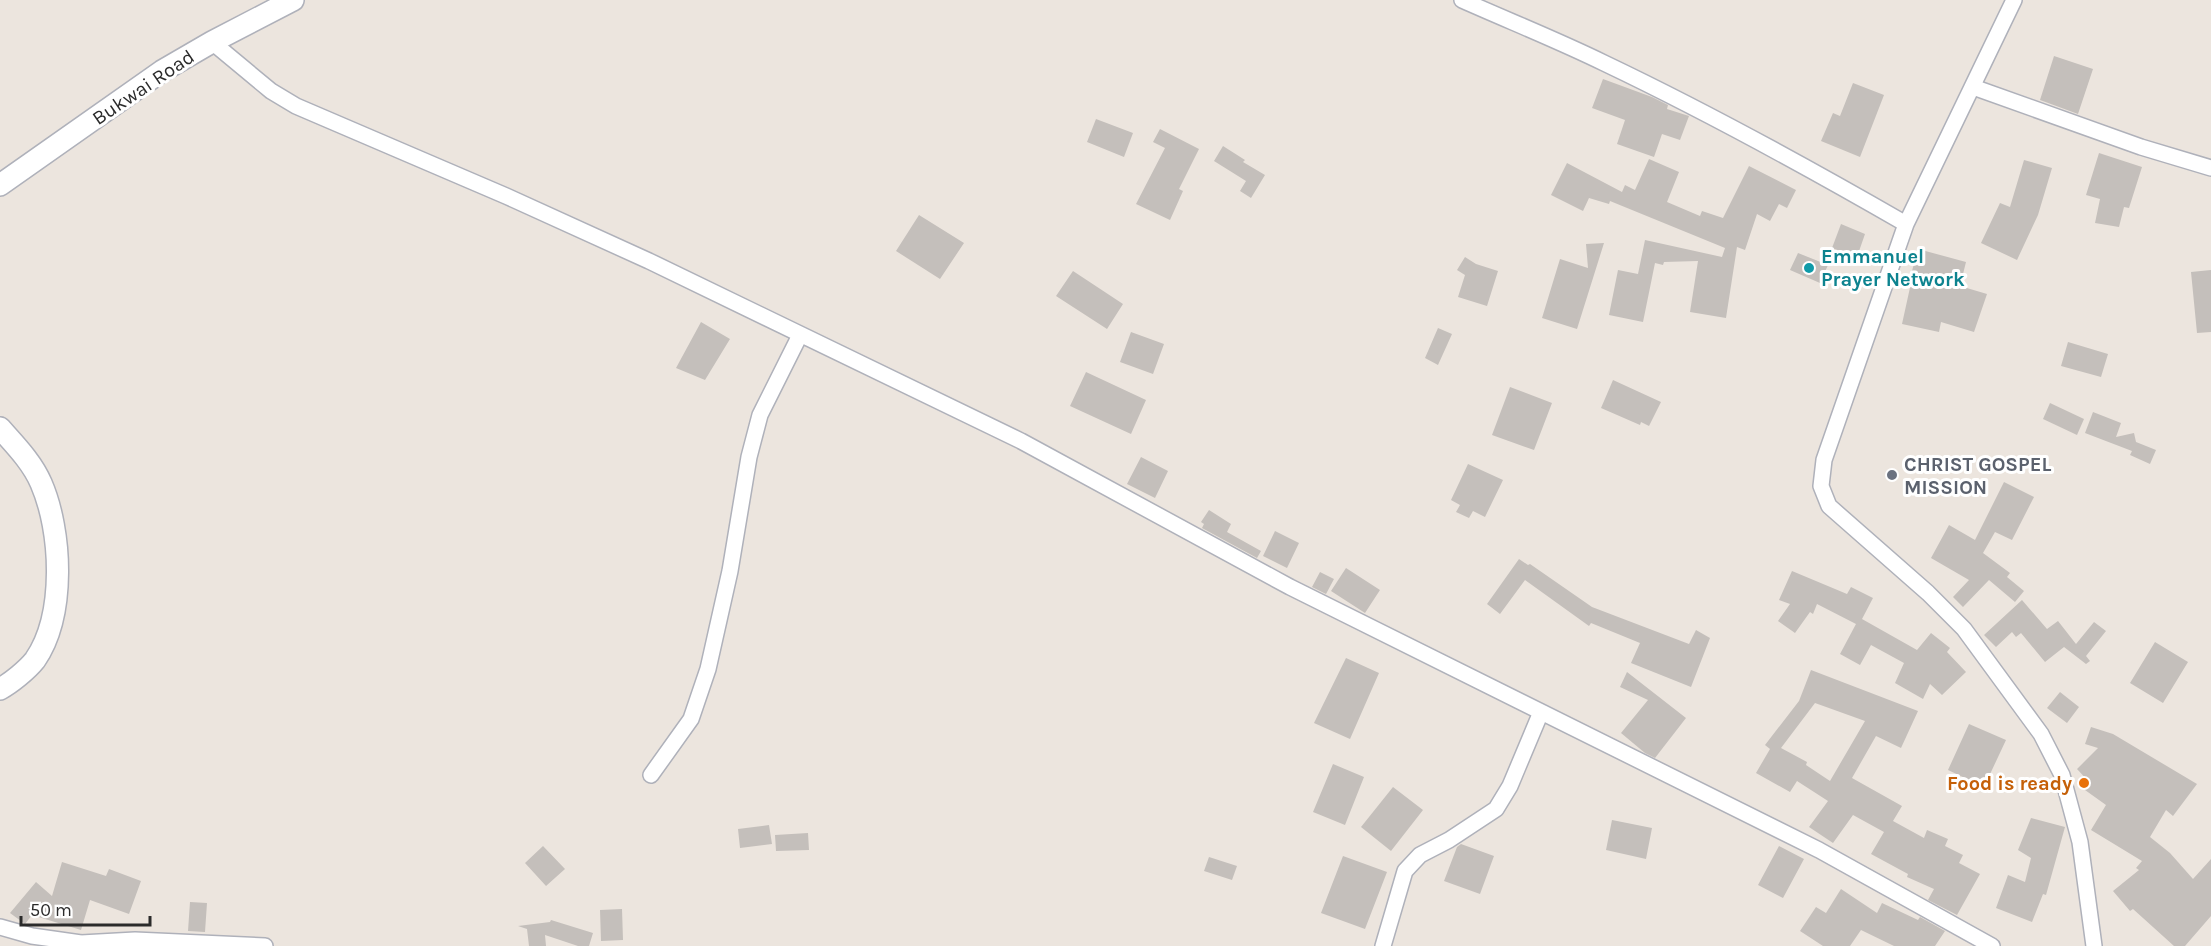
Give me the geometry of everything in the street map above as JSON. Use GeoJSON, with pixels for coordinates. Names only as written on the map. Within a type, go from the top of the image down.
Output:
{"type":"FeatureCollection","features":[{"type":"Feature","properties":{"kind":"street","name":"Bukwai Road"},"geometry":{"type":"LineString","coordinates":[[0,185],[162,71],[293,0]]}},
{"type":"Feature","properties":{"kind":"street"},"geometry":{"type":"LineString","coordinates":[[1462,0],[1603,62],[1689,105],[1779,151],[1906,224]]}},
{"type":"Feature","properties":{"kind":"street"},"geometry":{"type":"LineString","coordinates":[[2014,0],[1906,224],[1824,460],[1821,486],[1829,506],[1928,593],[1964,629],[2042,734],[2062,775],[2080,842],[2094,946]]}},
{"type":"Feature","properties":{"kind":"street"},"geometry":{"type":"LineString","coordinates":[[212,42],[271,91],[296,106],[506,196],[649,261],[1021,441],[1290,587],[1818,849],[1992,946]]}},
{"type":"Feature","properties":{"kind":"street"},"geometry":{"type":"LineString","coordinates":[[1973,87],[2141,147],[2211,168]]}},
{"type":"Feature","properties":{"kind":"street"},"geometry":{"type":"LineString","coordinates":[[651,775],[691,719],[708,669],[730,571],[749,456],[760,415],[800,335]]}},
{"type":"Feature","properties":{"kind":"street"},"geometry":{"type":"LineString","coordinates":[[0,428],[21,451],[40,480],[51,511],[57,542],[56,592],[49,630],[34,661],[0,689]]}},
{"type":"Feature","properties":{"kind":"street"},"geometry":{"type":"LineString","coordinates":[[1383,946],[1405,871],[1420,855],[1449,840],[1496,808],[1510,786],[1541,712]]}},
{"type":"Feature","properties":{"kind":"street"},"geometry":{"type":"LineString","coordinates":[[0,927],[32,936],[81,943],[265,946]]}},
{"type":"Feature","properties":{"kind":"building"},"geometry":{"type":"Polygon","coordinates":[[[2054,56],[2093,69],[2078,114],[2040,100],[2054,56]]]}},
{"type":"Feature","properties":{"kind":"building"},"geometry":{"type":"Polygon","coordinates":[[[1603,79],[1652,97],[1668,105],[1667,109],[1689,116],[1680,140],[1662,134],[1654,157],[1617,144],[1625,120],[1592,108],[1603,79]]]}},
{"type":"Feature","properties":{"kind":"building"},"geometry":{"type":"Polygon","coordinates":[[[1853,83],[1884,95],[1860,157],[1821,141],[1833,113],[1840,116],[1853,83]]]}},
{"type":"Feature","properties":{"kind":"building"},"geometry":{"type":"Polygon","coordinates":[[[1096,119],[1133,133],[1124,157],[1087,142],[1096,119]]]}},
{"type":"Feature","properties":{"kind":"building"},"geometry":{"type":"Polygon","coordinates":[[[1160,129],[1199,149],[1179,189],[1183,191],[1170,220],[1136,204],[1165,148],[1153,142],[1160,129]]]}},
{"type":"Feature","properties":{"kind":"building"},"geometry":{"type":"Polygon","coordinates":[[[1223,146],[1245,160],[1243,162],[1265,175],[1251,198],[1240,191],[1246,181],[1214,161],[1223,146]]]}},
{"type":"Feature","properties":{"kind":"building"},"geometry":{"type":"Polygon","coordinates":[[[2099,153],[2142,167],[2129,208],[2124,207],[2119,227],[2095,223],[2100,199],[2086,195],[2099,153]]]}},
{"type":"Feature","properties":{"kind":"building"},"geometry":{"type":"Polygon","coordinates":[[[1649,159],[1679,172],[1667,202],[1700,216],[1702,211],[1723,218],[1749,166],[1796,190],[1787,208],[1779,204],[1770,221],[1757,214],[1745,250],[1737,247],[1726,318],[1690,312],[1698,261],[1664,262],[1663,265],[1655,263],[1643,322],[1609,315],[1618,270],[1638,274],[1645,240],[1722,257],[1725,248],[1610,201],[1609,204],[1589,198],[1583,211],[1551,195],[1567,163],[1622,192],[1625,185],[1635,190],[1649,159]]]}},
{"type":"Feature","properties":{"kind":"building"},"geometry":{"type":"Polygon","coordinates":[[[2024,160],[2052,168],[2038,215],[2017,260],[1981,243],[2000,203],[2010,207],[2024,160]]]}},
{"type":"Feature","properties":{"kind":"building"},"geometry":{"type":"Polygon","coordinates":[[[919,215],[964,243],[940,279],[896,251],[919,215]]]}},
{"type":"Feature","properties":{"kind":"building"},"geometry":{"type":"Polygon","coordinates":[[[1841,224],[1865,234],[1857,257],[1832,248],[1841,224]]]}},
{"type":"Feature","properties":{"kind":"building"},"geometry":{"type":"Polygon","coordinates":[[[1604,243],[1577,329],[1542,318],[1560,259],[1588,268],[1586,244],[1604,243]]]}},
{"type":"Feature","properties":{"kind":"building"},"geometry":{"type":"Polygon","coordinates":[[[1918,249],[1966,262],[1960,286],[1987,294],[1974,332],[1941,322],[1939,332],[1902,324],[1911,283],[1909,282],[1918,249]]]}},
{"type":"Feature","properties":{"kind":"building","name":"Emmanuel Prayer Network"},"geometry":{"type":"Polygon","coordinates":[[[1798,253],[1828,265],[1820,283],[1790,270],[1798,253]]]}},
{"type":"Feature","properties":{"kind":"building"},"geometry":{"type":"Polygon","coordinates":[[[1465,257],[1476,264],[1498,271],[1487,306],[1458,297],[1465,275],[1457,270],[1465,257]]]}},
{"type":"Feature","properties":{"kind":"building"},"geometry":{"type":"Polygon","coordinates":[[[2211,270],[2211,332],[2197,333],[2191,272],[2211,270]]]}},
{"type":"Feature","properties":{"kind":"building"},"geometry":{"type":"Polygon","coordinates":[[[1073,271],[1123,304],[1107,329],[1056,296],[1073,271]]]}},
{"type":"Feature","properties":{"kind":"building"},"geometry":{"type":"Polygon","coordinates":[[[701,322],[730,339],[705,380],[676,368],[701,322]]]}},
{"type":"Feature","properties":{"kind":"building"},"geometry":{"type":"Polygon","coordinates":[[[1438,328],[1452,334],[1438,365],[1425,358],[1438,328]]]}},
{"type":"Feature","properties":{"kind":"building"},"geometry":{"type":"Polygon","coordinates":[[[1131,332],[1164,344],[1153,374],[1120,362],[1131,332]]]}},
{"type":"Feature","properties":{"kind":"building"},"geometry":{"type":"Polygon","coordinates":[[[2068,342],[2108,354],[2101,377],[2061,366],[2068,342]]]}},
{"type":"Feature","properties":{"kind":"building"},"geometry":{"type":"Polygon","coordinates":[[[1086,372],[1146,400],[1131,434],[1070,406],[1086,372]]]}},
{"type":"Feature","properties":{"kind":"building"},"geometry":{"type":"Polygon","coordinates":[[[1613,380],[1661,402],[1649,426],[1641,422],[1640,425],[1601,408],[1613,380]]]}},
{"type":"Feature","properties":{"kind":"building"},"geometry":{"type":"Polygon","coordinates":[[[1510,387],[1552,403],[1534,450],[1492,435],[1510,387]]]}},
{"type":"Feature","properties":{"kind":"building"},"geometry":{"type":"Polygon","coordinates":[[[2050,403],[2084,419],[2077,435],[2043,419],[2050,403]]]}},
{"type":"Feature","properties":{"kind":"building"},"geometry":{"type":"Polygon","coordinates":[[[2093,412],[2121,423],[2116,437],[2134,433],[2136,442],[2156,450],[2150,464],[2130,455],[2132,451],[2085,433],[2093,412]]]}},
{"type":"Feature","properties":{"kind":"building"},"geometry":{"type":"Polygon","coordinates":[[[1141,457],[1168,471],[1155,498],[1127,484],[1141,457]]]}},
{"type":"Feature","properties":{"kind":"building"},"geometry":{"type":"Polygon","coordinates":[[[1468,464],[1503,480],[1485,517],[1473,511],[1469,518],[1456,512],[1460,505],[1451,500],[1468,464]]]}},
{"type":"Feature","properties":{"kind":"building"},"geometry":{"type":"Polygon","coordinates":[[[2004,482],[2034,497],[2012,540],[1995,532],[1983,553],[2010,573],[2007,577],[2024,591],[2015,602],[1989,580],[1963,607],[1953,597],[1969,580],[1931,558],[1949,525],[1975,540],[2004,482]]]}},
{"type":"Feature","properties":{"kind":"building"},"geometry":{"type":"Polygon","coordinates":[[[1209,510],[1231,524],[1227,532],[1261,551],[1257,558],[1202,528],[1204,524],[1201,522],[1209,510]]]}},
{"type":"Feature","properties":{"kind":"building"},"geometry":{"type":"Polygon","coordinates":[[[1275,531],[1299,543],[1287,568],[1263,556],[1275,531]]]}},
{"type":"Feature","properties":{"kind":"building"},"geometry":{"type":"Polygon","coordinates":[[[1519,559],[1530,564],[1592,607],[1689,644],[1696,630],[1710,638],[1691,687],[1631,663],[1640,643],[1591,623],[1589,626],[1525,580],[1500,614],[1487,604],[1519,559]]]}},
{"type":"Feature","properties":{"kind":"building"},"geometry":{"type":"Polygon","coordinates":[[[1346,568],[1380,590],[1365,613],[1331,591],[1346,568]]]}},
{"type":"Feature","properties":{"kind":"building"},"geometry":{"type":"Polygon","coordinates":[[[1792,571],[1847,594],[1851,587],[1873,598],[1862,619],[1917,650],[1931,633],[1950,648],[1947,652],[1966,672],[1942,695],[1930,684],[1923,699],[1895,683],[1904,663],[1871,645],[1860,665],[1840,654],[1856,624],[1817,604],[1813,614],[1810,612],[1795,633],[1778,621],[1790,604],[1779,600],[1792,571]]]}},
{"type":"Feature","properties":{"kind":"building"},"geometry":{"type":"Polygon","coordinates":[[[1320,572],[1334,579],[1326,594],[1312,587],[1320,572]]]}},
{"type":"Feature","properties":{"kind":"building"},"geometry":{"type":"Polygon","coordinates":[[[2022,600],[2047,629],[2058,621],[2076,644],[2094,622],[2106,631],[2086,656],[2090,661],[2086,664],[2064,647],[2045,662],[2021,633],[2016,637],[2012,632],[1996,647],[1984,635],[2022,600]]]}},
{"type":"Feature","properties":{"kind":"building"},"geometry":{"type":"Polygon","coordinates":[[[2155,642],[2188,662],[2163,703],[2130,683],[2155,642]]]}},
{"type":"Feature","properties":{"kind":"building"},"geometry":{"type":"Polygon","coordinates":[[[1346,658],[1379,673],[1350,739],[1314,723],[1346,658]]]}},
{"type":"Feature","properties":{"kind":"building"},"geometry":{"type":"Polygon","coordinates":[[[1811,670],[1918,711],[1901,748],[1876,736],[1852,778],[1902,806],[1893,821],[1924,838],[1927,830],[1948,839],[1945,846],[1963,855],[1959,863],[1980,874],[1957,915],[1928,900],[1934,889],[1907,877],[1908,874],[1871,854],[1884,832],[1853,815],[1833,843],[1809,827],[1828,801],[1797,781],[1790,792],[1756,773],[1770,749],[1765,745],[1799,701],[1811,670]],[[1815,703],[1781,748],[1807,762],[1806,765],[1830,781],[1865,721],[1815,703]]]}},
{"type":"Feature","properties":{"kind":"building"},"geometry":{"type":"Polygon","coordinates":[[[1627,672],[1686,718],[1655,758],[1645,753],[1621,733],[1648,700],[1620,687],[1627,672]]]}},
{"type":"Feature","properties":{"kind":"building"},"geometry":{"type":"Polygon","coordinates":[[[2060,692],[2079,707],[2067,723],[2047,708],[2060,692]]]}},
{"type":"Feature","properties":{"kind":"building"},"geometry":{"type":"Polygon","coordinates":[[[1969,724],[2006,740],[1984,787],[1948,770],[1969,724]]]}},
{"type":"Feature","properties":{"kind":"building"},"geometry":{"type":"Polygon","coordinates":[[[2091,727],[2113,734],[2197,784],[2173,816],[2166,810],[2150,837],[2170,853],[2193,879],[2211,859],[2211,916],[2185,946],[2174,946],[2133,909],[2130,911],[2113,891],[2139,870],[2136,868],[2142,861],[2091,830],[2106,805],[2085,790],[2090,783],[2077,769],[2098,748],[2085,744],[2091,727]]]}},
{"type":"Feature","properties":{"kind":"building"},"geometry":{"type":"Polygon","coordinates":[[[1333,764],[1364,777],[1345,825],[1313,812],[1333,764]]]}},
{"type":"Feature","properties":{"kind":"building"},"geometry":{"type":"Polygon","coordinates":[[[1393,787],[1423,810],[1391,851],[1361,827],[1393,787]]]}},
{"type":"Feature","properties":{"kind":"building"},"geometry":{"type":"Polygon","coordinates":[[[2031,818],[2065,827],[2046,895],[2043,894],[2032,922],[1996,908],[2008,875],[2025,882],[2031,858],[2018,850],[2031,818]]]}},
{"type":"Feature","properties":{"kind":"building"},"geometry":{"type":"Polygon","coordinates":[[[1612,820],[1652,828],[1646,859],[1606,850],[1612,820]]]}},
{"type":"Feature","properties":{"kind":"building"},"geometry":{"type":"Polygon","coordinates":[[[769,825],[772,844],[740,848],[738,829],[769,825]]]}},
{"type":"Feature","properties":{"kind":"building"},"geometry":{"type":"Polygon","coordinates":[[[808,833],[809,850],[776,851],[775,835],[808,833]]]}},
{"type":"Feature","properties":{"kind":"building"},"geometry":{"type":"Polygon","coordinates":[[[1461,844],[1494,856],[1480,894],[1444,881],[1457,847],[1461,844]]]}},
{"type":"Feature","properties":{"kind":"building"},"geometry":{"type":"Polygon","coordinates":[[[543,846],[565,869],[546,886],[525,863],[543,846]]]}},
{"type":"Feature","properties":{"kind":"building"},"geometry":{"type":"Polygon","coordinates":[[[1779,846],[1804,859],[1783,898],[1758,885],[1779,846]]]}},
{"type":"Feature","properties":{"kind":"building"},"geometry":{"type":"Polygon","coordinates":[[[1343,856],[1387,872],[1365,929],[1321,913],[1343,856]]]}},
{"type":"Feature","properties":{"kind":"building"},"geometry":{"type":"Polygon","coordinates":[[[1209,857],[1237,866],[1232,880],[1204,871],[1209,857]]]}},
{"type":"Feature","properties":{"kind":"building"},"geometry":{"type":"Polygon","coordinates":[[[62,862],[106,876],[109,869],[141,881],[129,914],[90,900],[81,930],[32,915],[25,924],[10,913],[36,882],[52,896],[62,862]]]}},
{"type":"Feature","properties":{"kind":"building"},"geometry":{"type":"Polygon","coordinates":[[[1841,889],[1877,913],[1882,903],[1918,920],[1920,917],[1945,931],[1935,946],[1894,946],[1861,930],[1850,946],[1823,946],[1800,931],[1816,907],[1826,913],[1841,889]]]}},
{"type":"Feature","properties":{"kind":"building"},"geometry":{"type":"Polygon","coordinates":[[[190,902],[207,903],[205,932],[188,931],[190,902]]]}},
{"type":"Feature","properties":{"kind":"building"},"geometry":{"type":"Polygon","coordinates":[[[622,909],[623,940],[601,941],[600,910],[622,909]]]}},
{"type":"Feature","properties":{"kind":"building"},"geometry":{"type":"Polygon","coordinates":[[[551,920],[593,933],[589,946],[578,946],[545,935],[546,946],[529,946],[527,929],[518,926],[551,920]]]}},
{"type":"Feature","properties":{"kind":"place","name":"Emmanuel Prayer Network"},"geometry":{"type":"Point","coordinates":[1809,268]}},
{"type":"Feature","properties":{"kind":"place","name":"CHRIST GOSPEL MISSION"},"geometry":{"type":"Point","coordinates":[1892,475]}},
{"type":"Feature","properties":{"kind":"place","name":"Food is ready"},"geometry":{"type":"Point","coordinates":[2084,783]}}]}
